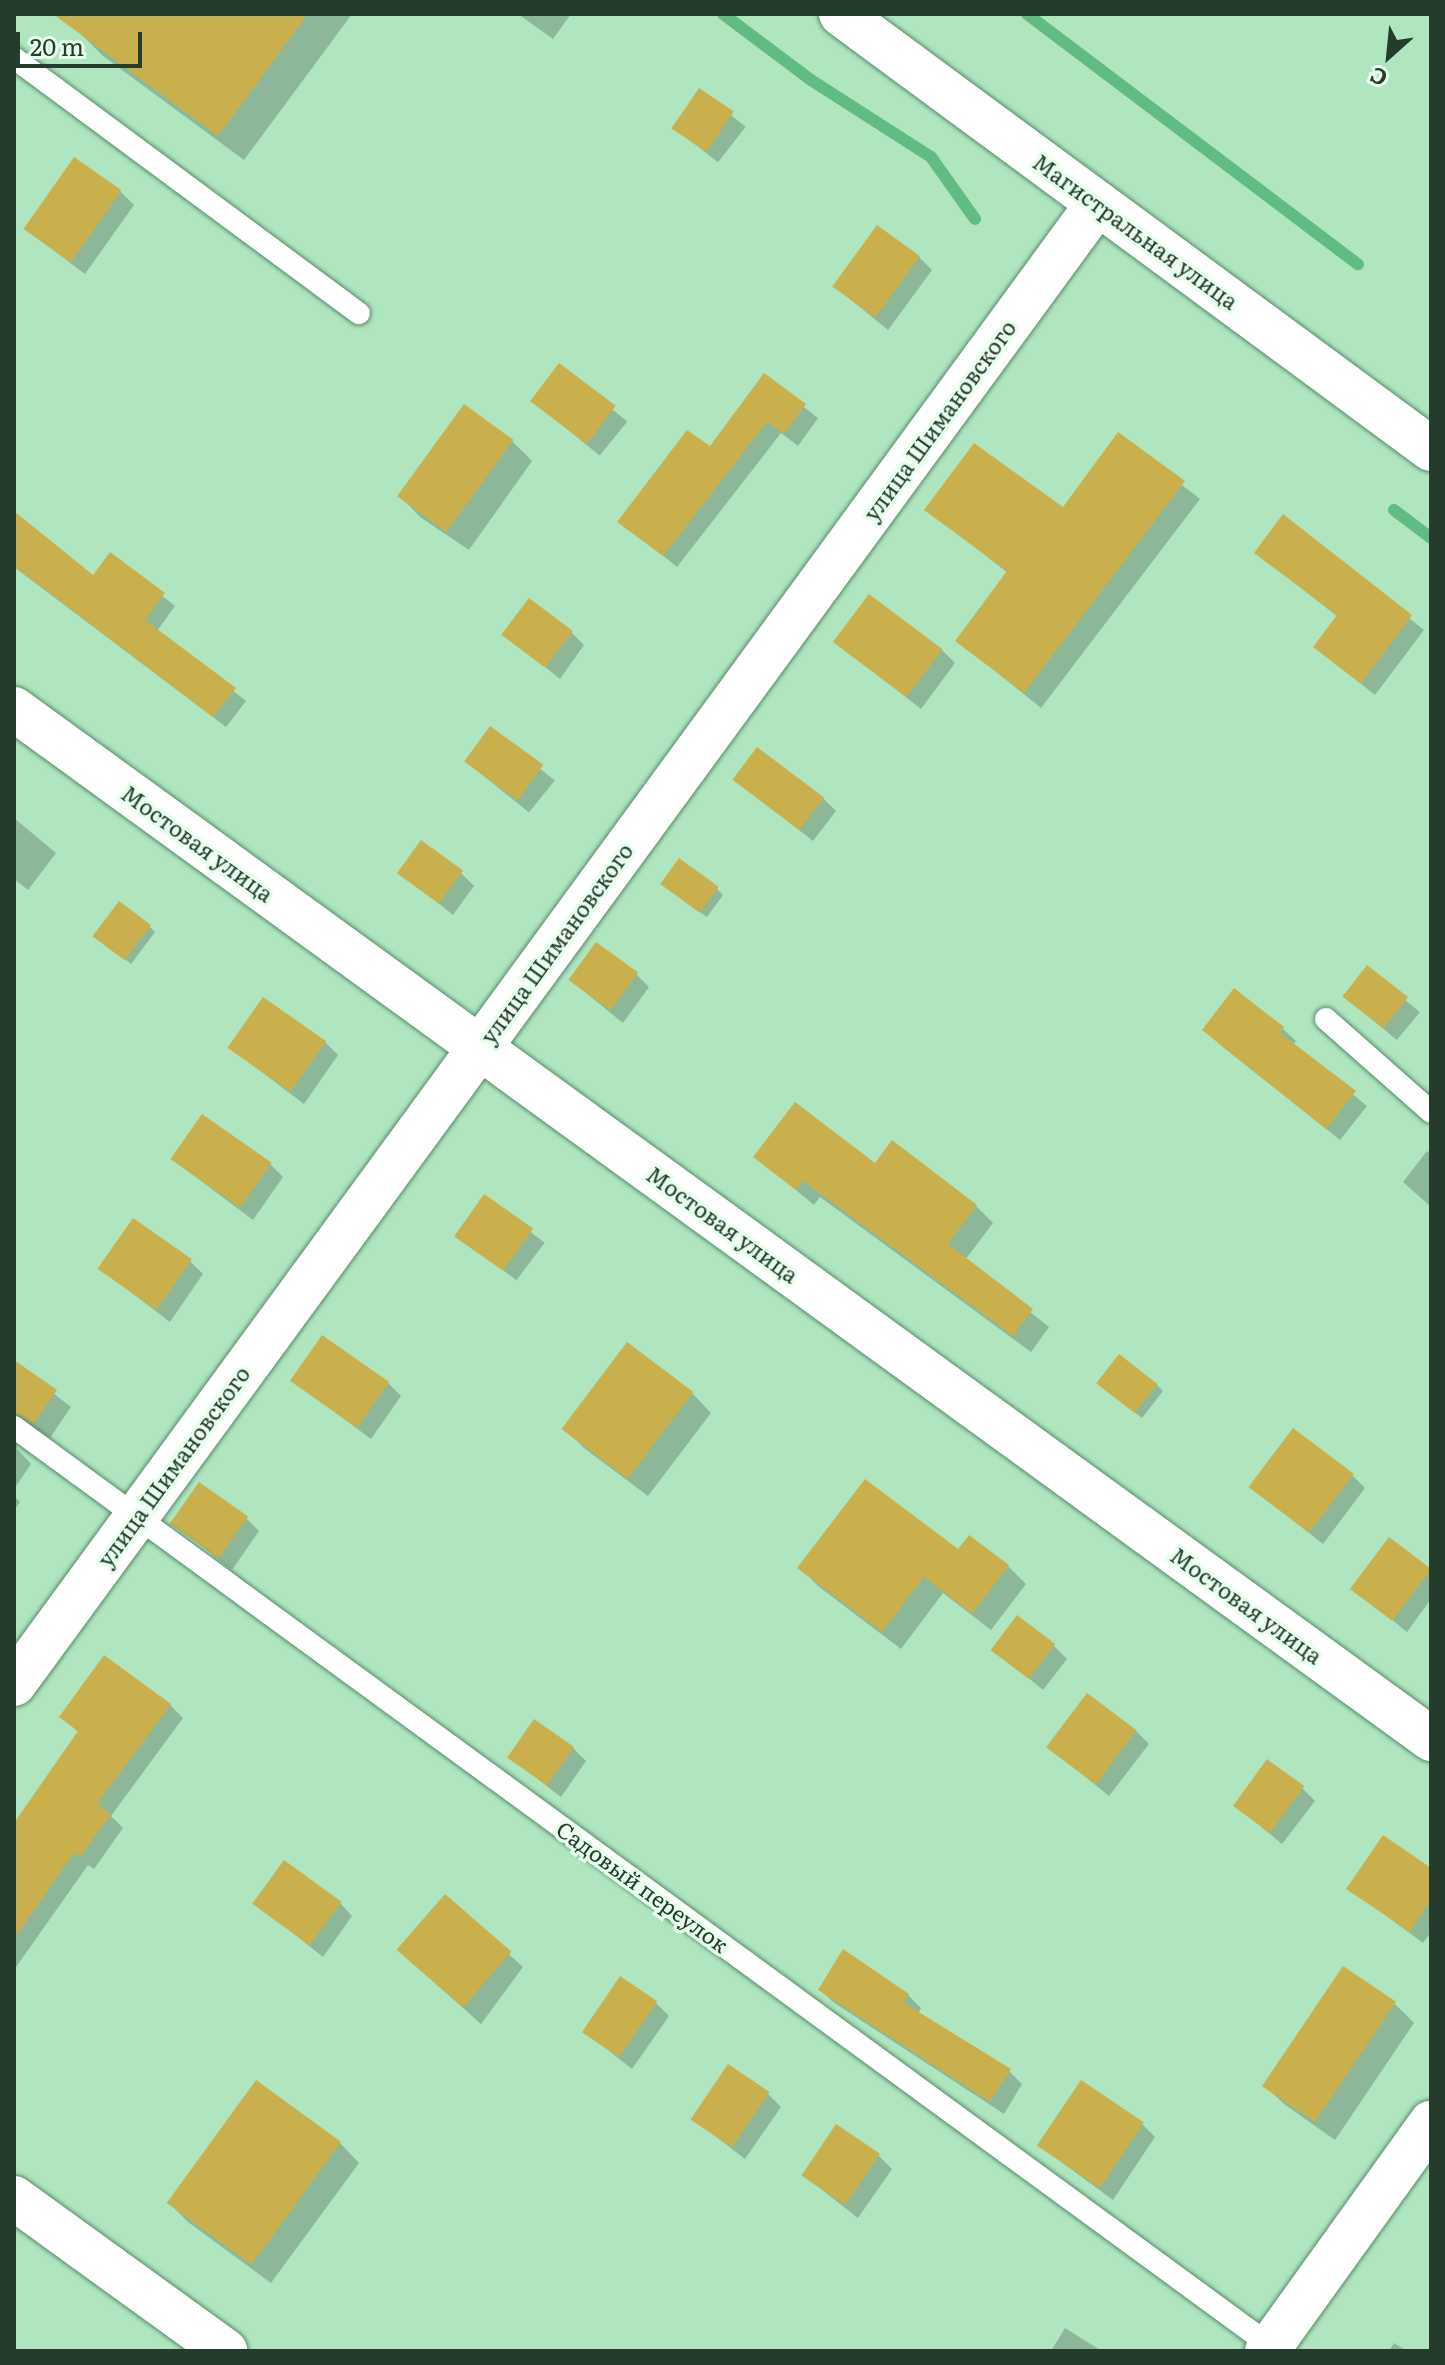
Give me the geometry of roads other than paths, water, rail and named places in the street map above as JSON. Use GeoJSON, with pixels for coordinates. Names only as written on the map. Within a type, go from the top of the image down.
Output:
{"type":"FeatureCollection","features":[{"type":"Feature","properties":{"kind":"street","name":"Магистральная улица"},"geometry":{"type":"LineString","coordinates":[[841,14],[1431,449]]}},
{"type":"Feature","properties":{"kind":"street","name":"улица Шимановского"},"geometry":{"type":"LineString","coordinates":[[14,1684],[1098,203]]}},
{"type":"Feature","properties":{"kind":"street","name":"Мостовая улица"},"geometry":{"type":"LineString","coordinates":[[14,709],[1431,1739]]}},
{"type":"Feature","properties":{"kind":"street"},"geometry":{"type":"LineString","coordinates":[[1269,2348],[1431,2123]]}},
{"type":"Feature","properties":{"kind":"street"},"geometry":{"type":"LineString","coordinates":[[14,2198],[225,2351]]}},
{"type":"Feature","properties":{"kind":"lane"},"geometry":{"type":"LineString","coordinates":[[14,58],[359,313]]}},
{"type":"Feature","properties":{"kind":"lane"},"geometry":{"type":"LineString","coordinates":[[1326,1019],[1431,1112]]}},
{"type":"Feature","properties":{"kind":"lane","name":"Садовый переулок"},"geometry":{"type":"LineString","coordinates":[[14,1427],[1269,2348]]}},
{"type":"Feature","properties":{"kind":"waterway"},"geometry":{"type":"LineString","coordinates":[[723,14],[811,80],[931,157],[975,219]]}},
{"type":"Feature","properties":{"kind":"waterway"},"geometry":{"type":"LineString","coordinates":[[1027,14],[1358,264]]}},
{"type":"Feature","properties":{"kind":"waterway"},"geometry":{"type":"LineString","coordinates":[[1394,510],[1431,538]]}}]}
